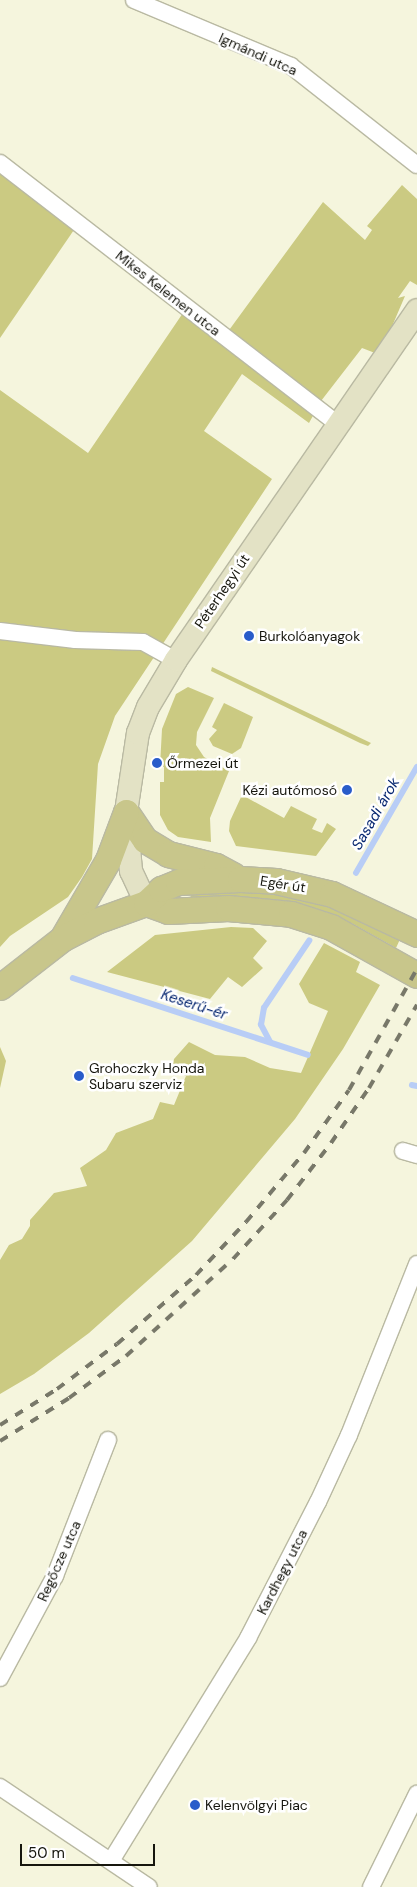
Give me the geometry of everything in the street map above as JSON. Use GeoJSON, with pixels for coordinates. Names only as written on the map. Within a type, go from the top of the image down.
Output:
{"type":"FeatureCollection","features":[{"type":"Feature","properties":{"kind":"main road"},"geometry":{"type":"LineString","coordinates":[[126,812],[144,840],[168,854],[216,866],[240,879]]}},
{"type":"Feature","properties":{"kind":"main road"},"geometry":{"type":"LineString","coordinates":[[63,938],[106,865],[126,812]]}},
{"type":"Feature","properties":{"kind":"main road","name":"Egér út"},"geometry":{"type":"LineString","coordinates":[[0,987],[63,938],[96,921],[146,903],[160,889],[178,882],[240,879],[276,881],[332,894],[417,934]]}},
{"type":"Feature","properties":{"kind":"main road","name":"Egér út"},"geometry":{"type":"LineString","coordinates":[[146,903],[168,911],[228,908],[291,914],[331,927],[417,975]]}},
{"type":"Feature","properties":{"kind":"street","name":"Igmándi utca"},"geometry":{"type":"LineString","coordinates":[[134,0],[291,66],[417,165]]}},
{"type":"Feature","properties":{"kind":"street","name":"Mikes Kelemen utca"},"geometry":{"type":"LineString","coordinates":[[0,163],[337,422]]}},
{"type":"Feature","properties":{"kind":"street","name":"Péterhegyi út"},"geometry":{"type":"LineString","coordinates":[[146,903],[131,871],[126,812],[138,733],[157,690],[337,422],[417,310]]}},
{"type":"Feature","properties":{"kind":"street"},"geometry":{"type":"LineString","coordinates":[[0,631],[75,640],[143,642],[176,660]]}},
{"type":"Feature","properties":{"kind":"street","name":"Kardhegy utca"},"geometry":{"type":"LineString","coordinates":[[111,1861],[248,1638],[318,1502],[349,1435],[417,1264]]}},
{"type":"Feature","properties":{"kind":"street","name":"Regőcze utca"},"geometry":{"type":"LineString","coordinates":[[0,1678],[55,1576],[108,1440]]}},
{"type":"Feature","properties":{"kind":"street"},"geometry":{"type":"LineString","coordinates":[[0,1787],[149,1887]]}},
{"type":"Feature","properties":{"kind":"street"},"geometry":{"type":"LineString","coordinates":[[371,1887],[417,1794]]}},
{"type":"Feature","properties":{"kind":"shaded area"},"geometry":{"type":"Polygon","coordinates":[[[0,163],[78,224],[0,338],[0,163]]]}},
{"type":"Feature","properties":{"kind":"shaded area"},"geometry":{"type":"Polygon","coordinates":[[[402,185],[417,199],[417,285],[410,281],[398,298],[405,296],[390,331],[375,353],[362,348],[321,401],[309,423],[242,374],[204,431],[272,479],[115,716],[98,764],[92,859],[82,877],[68,897],[10,936],[0,947],[0,390],[88,453],[187,307],[224,337],[323,202],[365,240],[372,230],[367,226],[402,185]]]}},
{"type":"Feature","properties":{"kind":"shaded area"},"geometry":{"type":"Polygon","coordinates":[[[212,667],[371,743],[368,746],[360,743],[211,671],[212,667]]]}},
{"type":"Feature","properties":{"kind":"shaded area"},"geometry":{"type":"Polygon","coordinates":[[[188,687],[214,698],[197,732],[196,745],[204,757],[229,771],[210,818],[211,842],[178,837],[168,830],[160,815],[160,782],[164,782],[164,767],[160,766],[162,729],[176,694],[188,687]]]}},
{"type":"Feature","properties":{"kind":"shaded area"},"geometry":{"type":"Polygon","coordinates":[[[224,703],[253,717],[241,748],[232,754],[213,746],[209,739],[217,730],[212,727],[224,703]]]}},
{"type":"Feature","properties":{"kind":"shaded area"},"geometry":{"type":"Polygon","coordinates":[[[242,795],[284,818],[291,806],[317,819],[312,829],[322,833],[327,823],[336,829],[316,856],[236,846],[229,831],[230,821],[242,795]]]}},
{"type":"Feature","properties":{"kind":"shaded area"},"geometry":{"type":"Polygon","coordinates":[[[218,890],[279,893],[330,905],[401,937],[396,948],[353,924],[311,908],[281,901],[219,896],[190,898],[192,893],[218,890]]]}},
{"type":"Feature","properties":{"kind":"shaded area"},"geometry":{"type":"Polygon","coordinates":[[[231,927],[253,928],[267,941],[253,958],[263,968],[242,987],[228,977],[210,999],[107,972],[155,935],[231,927]]]}},
{"type":"Feature","properties":{"kind":"shaded area"},"geometry":{"type":"Polygon","coordinates":[[[324,943],[360,962],[356,972],[380,985],[343,1049],[295,1119],[192,1241],[89,1333],[34,1374],[0,1394],[0,1260],[9,1245],[22,1239],[30,1226],[30,1220],[54,1193],[87,1186],[80,1168],[106,1150],[116,1133],[153,1119],[160,1102],[174,1105],[186,1076],[172,1070],[174,1059],[189,1042],[215,1055],[245,1057],[270,1068],[301,1073],[328,1011],[309,1003],[299,984],[324,943]]]}},
{"type":"Feature","properties":{"kind":"shaded area"},"geometry":{"type":"Polygon","coordinates":[[[0,1047],[6,1061],[0,1088],[0,1047]]]}},
{"type":"Feature","properties":{"kind":"waterway","name":"Sasadi árok"},"geometry":{"type":"LineString","coordinates":[[356,873],[417,767]]}},
{"type":"Feature","properties":{"kind":"waterway","name":"Sasadi árok"},"geometry":{"type":"LineString","coordinates":[[270,1042],[261,1025],[264,1008],[309,941]]}},
{"type":"Feature","properties":{"kind":"waterway","name":"Keserű-ér"},"geometry":{"type":"LineString","coordinates":[[73,978],[308,1055]]}},
{"type":"Feature","properties":{"kind":"waterway","name":"Keserű-ér"},"geometry":{"type":"LineString","coordinates":[[412,1085],[417,1086]]}},
{"type":"Feature","properties":{"kind":"railway"},"geometry":{"type":"LineString","coordinates":[[0,1425],[57,1389],[117,1344],[196,1275],[246,1222],[304,1153],[349,1090],[417,969]]}},
{"type":"Feature","properties":{"kind":"railway"},"geometry":{"type":"LineString","coordinates":[[0,1441],[69,1398],[126,1356],[233,1259],[287,1200],[331,1143],[369,1088],[417,1005]]}},
{"type":"Feature","properties":{"kind":"place","name":"Burkolóanyagok"},"geometry":{"type":"Point","coordinates":[249,636]}},
{"type":"Feature","properties":{"kind":"place","name":"Őrmezei út"},"geometry":{"type":"Point","coordinates":[157,763]}},
{"type":"Feature","properties":{"kind":"place","name":"Kézi autómosó"},"geometry":{"type":"Point","coordinates":[347,790]}},
{"type":"Feature","properties":{"kind":"place","name":"Grohoczky Honda Subaru szerviz"},"geometry":{"type":"Point","coordinates":[79,1076]}},
{"type":"Feature","properties":{"kind":"place","name":"Kelenvölgyi Piac"},"geometry":{"type":"Point","coordinates":[195,1805]}}]}
